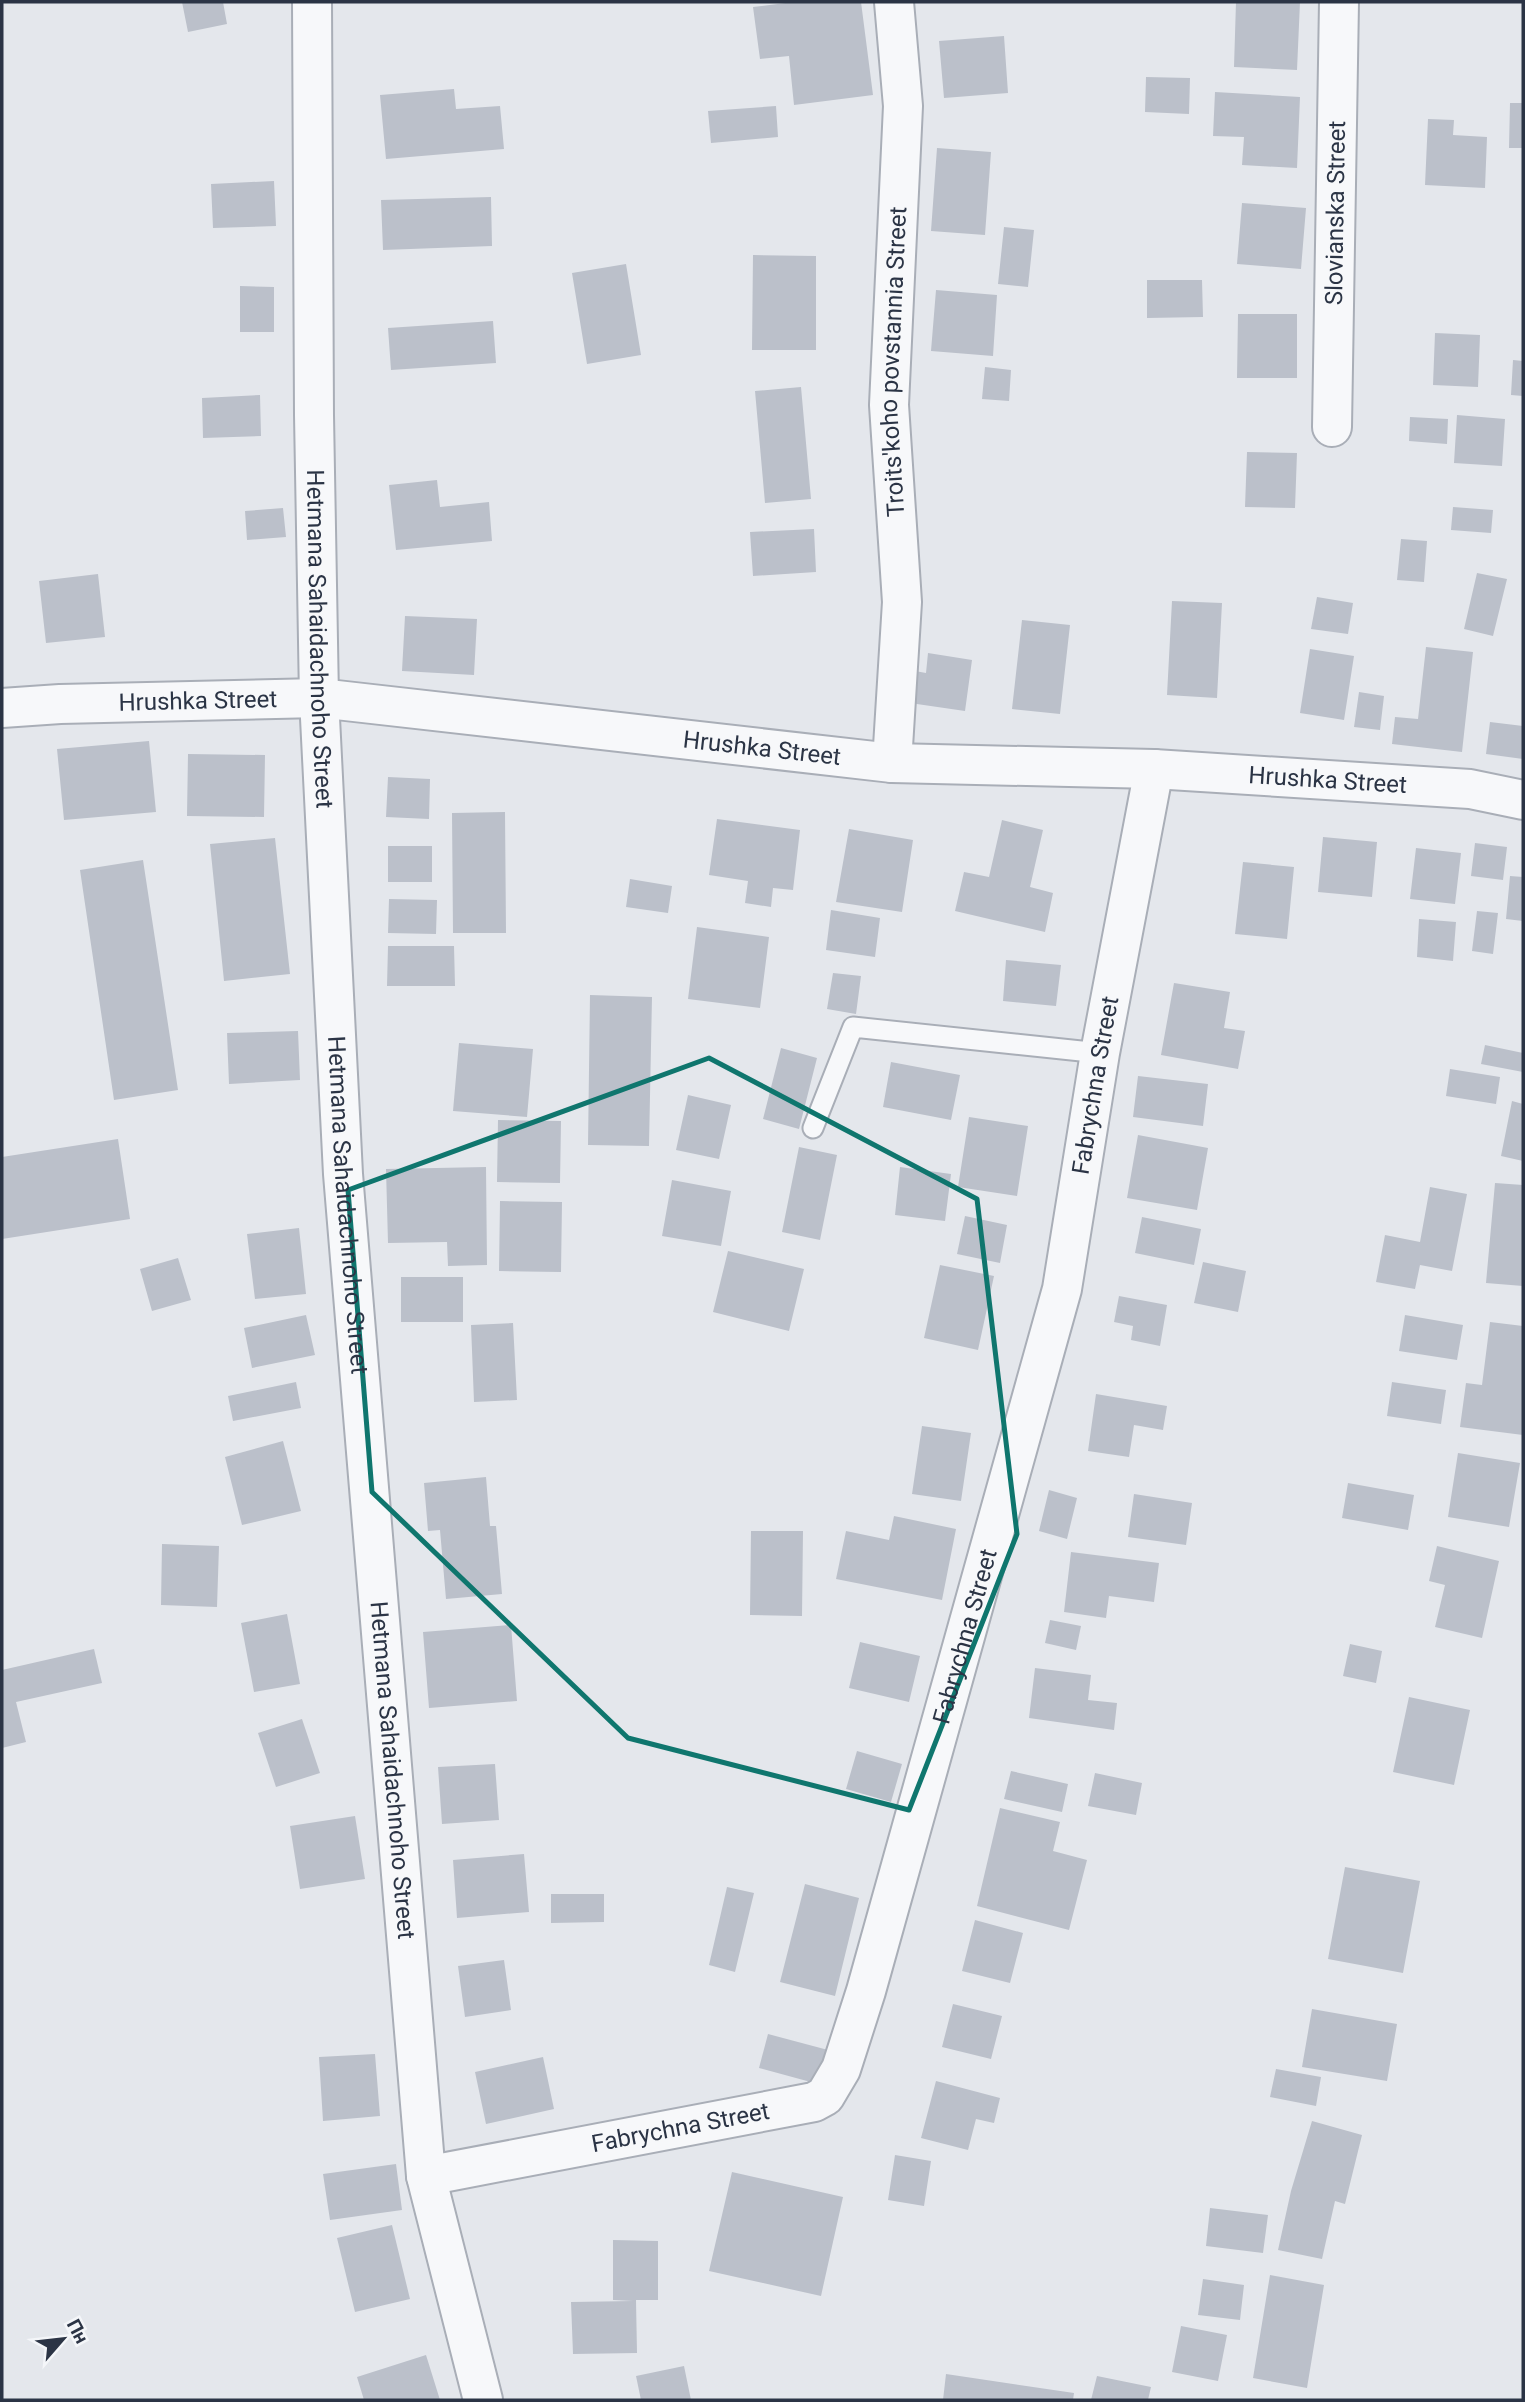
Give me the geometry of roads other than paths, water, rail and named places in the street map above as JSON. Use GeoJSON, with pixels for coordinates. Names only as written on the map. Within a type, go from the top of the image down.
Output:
{"type":"FeatureCollection","features":[{"type":"Feature","properties":{"kind":"street","name":"Hetmana Sahaidachnoho Street"},"geometry":{"type":"LineString","coordinates":[[312,2],[314,415],[319,698],[344,1174],[426,2176],[483,2400]]}},
{"type":"Feature","properties":{"kind":"street","name":"Troits'koho povstannia Street"},"geometry":{"type":"LineString","coordinates":[[892,762],[902,602],[889,404],[903,106],[894,2]]}},
{"type":"Feature","properties":{"kind":"street","name":"Slovianska Street"},"geometry":{"type":"LineString","coordinates":[[1332,427],[1339,2]]}},
{"type":"Feature","properties":{"kind":"street","name":"Hrushka Street"},"geometry":{"type":"LineString","coordinates":[[2,708],[60,704],[319,698],[892,762],[1154,769],[1469,789],[1523,800]]}},
{"type":"Feature","properties":{"kind":"street","name":"Fabrychna Street"},"geometry":{"type":"LineString","coordinates":[[426,2176],[814,2102],[825,2096],[841,2068],[866,1991],[1062,1289],[1100,1053],[1154,769]]}},
{"type":"Feature","properties":{"kind":"lane"},"geometry":{"type":"LineString","coordinates":[[813,1128],[853,1027],[1100,1053]]}}]}
